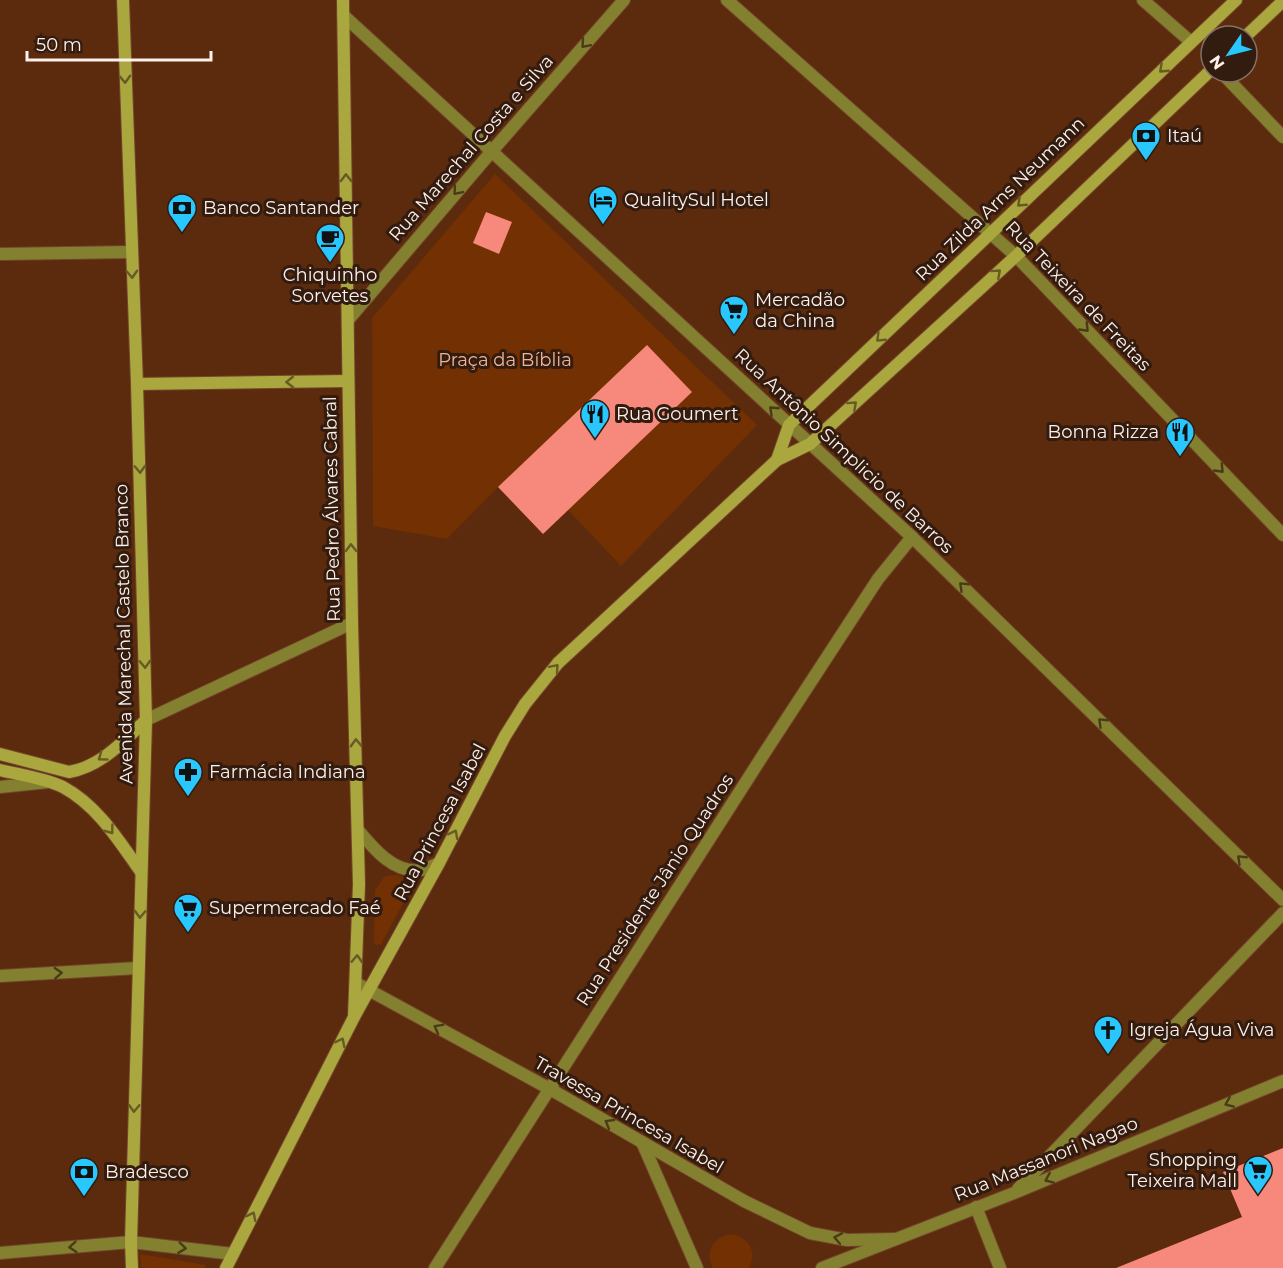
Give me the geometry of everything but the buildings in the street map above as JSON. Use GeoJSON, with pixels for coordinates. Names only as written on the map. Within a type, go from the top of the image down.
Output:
{"type":"FeatureCollection","features":[{"type":"Feature","properties":{"kind":"street","name":"Avenida Marechal Castelo Branco"},"geometry":{"type":"LineString","coordinates":[[123,0],[146,720],[132,1268]]}},
{"type":"Feature","properties":{"kind":"street","name":"Rua Pedro Álvares Cabral"},"geometry":{"type":"LineString","coordinates":[[343,0],[352,623],[359,884],[354,1017]]}},
{"type":"Feature","properties":{"kind":"street","name":"Rua Marechal Costa e Silva"},"geometry":{"type":"LineString","coordinates":[[348,320],[492,150],[624,0]]}},
{"type":"Feature","properties":{"kind":"street","name":"Rua Teixeira de Freitas"},"geometry":{"type":"LineString","coordinates":[[727,0],[1016,256],[1283,535]]}},
{"type":"Feature","properties":{"kind":"street"},"geometry":{"type":"LineString","coordinates":[[1143,0],[1191,42]]}},
{"type":"Feature","properties":{"kind":"street","name":"Rua Zilda Arns Neumann"},"geometry":{"type":"LineString","coordinates":[[789,425],[1236,0]]}},
{"type":"Feature","properties":{"kind":"street"},"geometry":{"type":"LineString","coordinates":[[1259,24],[1283,1]]}},
{"type":"Feature","properties":{"kind":"street","name":"Rua Antônio Simplicio de Barros"},"geometry":{"type":"LineString","coordinates":[[343,15],[912,537],[1283,900]]}},
{"type":"Feature","properties":{"kind":"street"},"geometry":{"type":"LineString","coordinates":[[810,444],[1016,256],[1199,81]]}},
{"type":"Feature","properties":{"kind":"street"},"geometry":{"type":"LineString","coordinates":[[1232,84],[1283,137]]}},
{"type":"Feature","properties":{"kind":"street"},"geometry":{"type":"LineString","coordinates":[[0,254],[131,252]]}},
{"type":"Feature","properties":{"kind":"street"},"geometry":{"type":"LineString","coordinates":[[137,384],[348,381]]}},
{"type":"Feature","properties":{"kind":"street","name":"Rua Princesa Isabel"},"geometry":{"type":"LineString","coordinates":[[777,460],[789,425]]}},
{"type":"Feature","properties":{"kind":"street","name":"Rua Princesa Isabel"},"geometry":{"type":"LineString","coordinates":[[226,1268],[354,1017],[439,863],[505,736],[525,704],[558,663],[777,460],[810,444]]}},
{"type":"Feature","properties":{"kind":"street","name":"Rua Presidente Jânio Quadros"},"geometry":{"type":"LineString","coordinates":[[435,1268],[767,749],[878,579],[912,537]]}},
{"type":"Feature","properties":{"kind":"street"},"geometry":{"type":"LineString","coordinates":[[0,754],[69,772],[80,770],[109,752],[146,720],[352,623]]}},
{"type":"Feature","properties":{"kind":"street"},"geometry":{"type":"LineString","coordinates":[[0,770],[49,782],[77,797],[100,817],[141,872]]}},
{"type":"Feature","properties":{"kind":"street"},"geometry":{"type":"LineString","coordinates":[[0,787],[49,782]]}},
{"type":"Feature","properties":{"kind":"street"},"geometry":{"type":"LineString","coordinates":[[358,830],[376,852],[398,866],[420,870],[439,863]]}},
{"type":"Feature","properties":{"kind":"street"},"geometry":{"type":"LineString","coordinates":[[1014,1193],[1283,913]]}},
{"type":"Feature","properties":{"kind":"street"},"geometry":{"type":"LineString","coordinates":[[0,976],[138,968]]}},
{"type":"Feature","properties":{"kind":"street","name":"Travessa Princesa Isabel"},"geometry":{"type":"LineString","coordinates":[[356,983],[550,1089],[744,1201],[810,1233],[847,1240],[896,1239]]}},
{"type":"Feature","properties":{"kind":"street","name":"Rua Massanori Nagao"},"geometry":{"type":"LineString","coordinates":[[822,1268],[1014,1193],[1283,1081]]}},
{"type":"Feature","properties":{"kind":"street"},"geometry":{"type":"LineString","coordinates":[[642,1142],[697,1268]]}},
{"type":"Feature","properties":{"kind":"street"},"geometry":{"type":"LineString","coordinates":[[976,1207],[1000,1268]]}},
{"type":"Feature","properties":{"kind":"street"},"geometry":{"type":"LineString","coordinates":[[0,1253],[131,1242],[233,1254]]}},
{"type":"Feature","properties":{"kind":"green space","name":"Praça da Bíblia"},"geometry":{"type":"Polygon","coordinates":[[[495,174],[757,425],[621,566],[568,510],[543,534],[498,487],[447,539],[373,526],[372,318],[495,174]]]}},
{"type":"Feature","properties":{"kind":"green space"},"geometry":{"type":"Polygon","coordinates":[[[397,875],[409,880],[411,889],[381,944],[376,945],[374,942],[375,890],[385,876],[397,875]]]}},
{"type":"Feature","properties":{"kind":"green space"},"geometry":{"type":"Polygon","coordinates":[[[731,1234],[742,1238],[750,1246],[752,1262],[749,1268],[713,1268],[709,1256],[712,1246],[719,1238],[731,1234]]]}},
{"type":"Feature","properties":{"kind":"green space"},"geometry":{"type":"Polygon","coordinates":[[[140,1254],[206,1265],[205,1268],[141,1268],[140,1254]]]}},
{"type":"Feature","properties":{"kind":"place","name":"Itaú"},"geometry":{"type":"Point","coordinates":[1146,162]}},
{"type":"Feature","properties":{"kind":"place","name":"QualitySul Hotel"},"geometry":{"type":"Point","coordinates":[603,226]}},
{"type":"Feature","properties":{"kind":"place","name":"Banco Santander"},"geometry":{"type":"Point","coordinates":[182,234]}},
{"type":"Feature","properties":{"kind":"place","name":"Chiquinho Sorvetes"},"geometry":{"type":"Point","coordinates":[330,264]}},
{"type":"Feature","properties":{"kind":"place","name":"Mercadão da China"},"geometry":{"type":"Point","coordinates":[734,336]}},
{"type":"Feature","properties":{"kind":"place","name":"Rua Goumert"},"geometry":{"type":"Point","coordinates":[595,440]}},
{"type":"Feature","properties":{"kind":"place","name":"Bonna Rizza"},"geometry":{"type":"Point","coordinates":[1180,458]}},
{"type":"Feature","properties":{"kind":"place","name":"Farmácia Indiana"},"geometry":{"type":"Point","coordinates":[188,798]}},
{"type":"Feature","properties":{"kind":"place","name":"Supermercado Faé"},"geometry":{"type":"Point","coordinates":[188,934]}},
{"type":"Feature","properties":{"kind":"place","name":"Igreja Água Viva"},"geometry":{"type":"Point","coordinates":[1108,1056]}},
{"type":"Feature","properties":{"kind":"place","name":"Shopping Teixeira Mall"},"geometry":{"type":"Point","coordinates":[1258,1196]}},
{"type":"Feature","properties":{"kind":"place","name":"Bradesco"},"geometry":{"type":"Point","coordinates":[84,1198]}}]}
